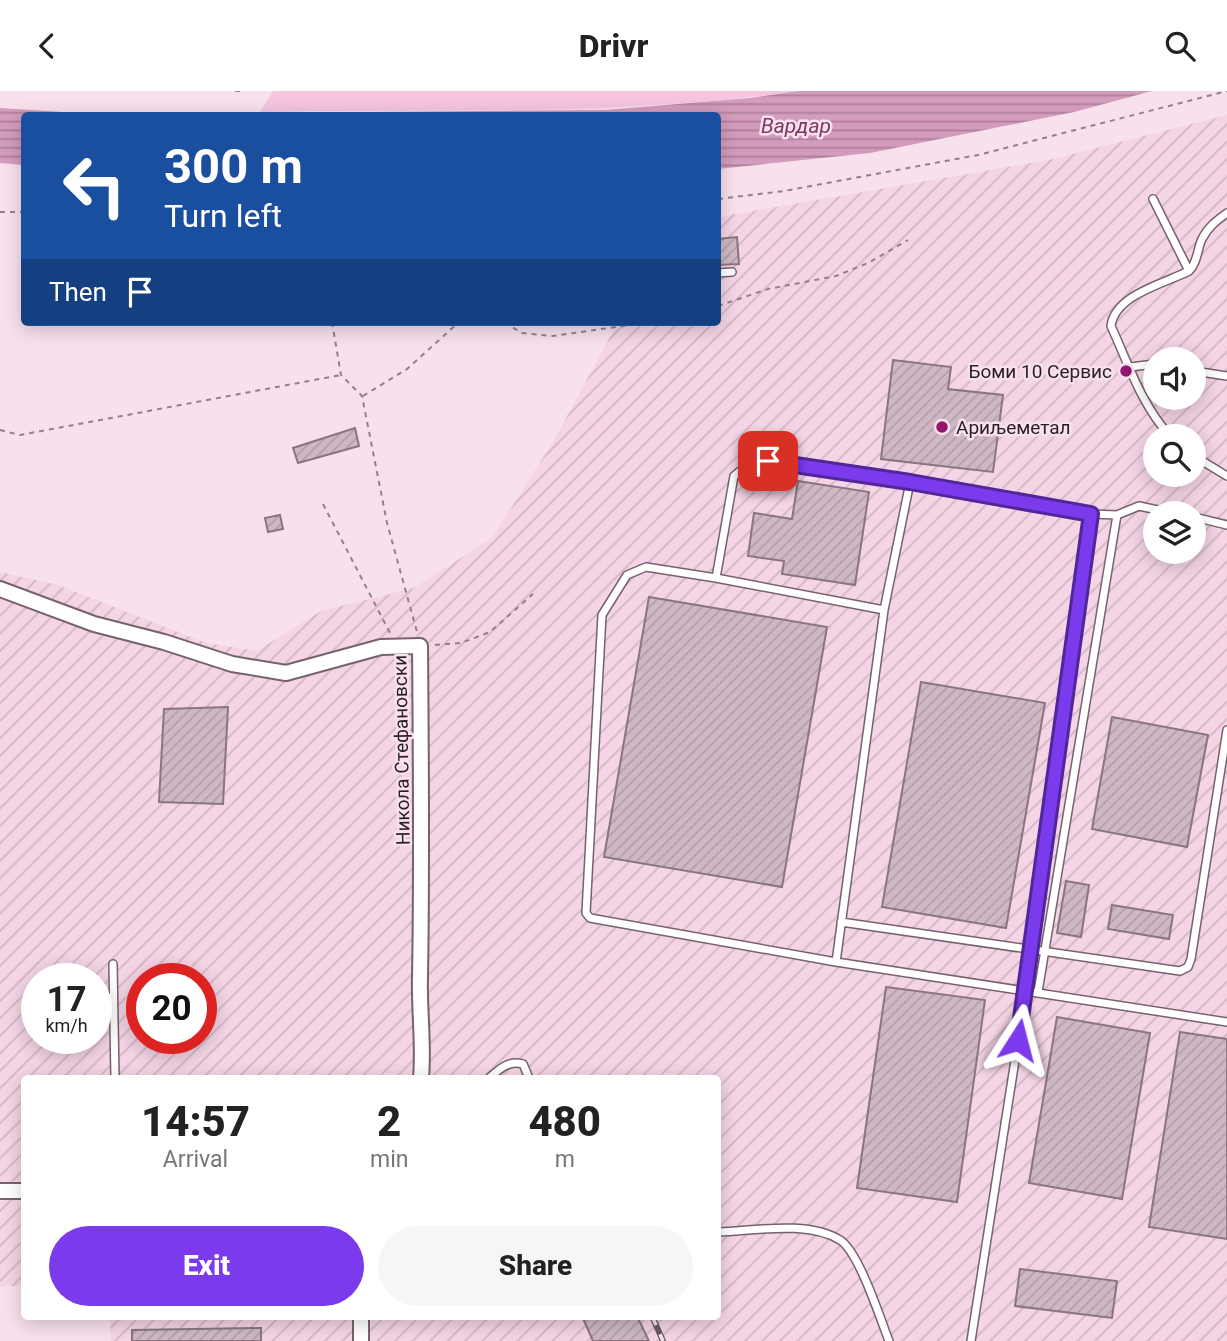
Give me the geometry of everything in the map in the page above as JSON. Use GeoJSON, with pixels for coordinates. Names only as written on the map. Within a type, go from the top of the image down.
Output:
{"type":"FeatureCollection","features":[{"type":"Feature","properties":{"kind":"street","name":"Никола Стефановски"},"geometry":{"type":"LineString","coordinates":[[0,589],[94,624],[164,642],[232,664],[286,673],[381,647],[420,646],[421,1075]]}},
{"type":"Feature","properties":{"kind":"street"},"geometry":{"type":"LineString","coordinates":[[0,1191],[21,1191]]}},
{"type":"Feature","properties":{"kind":"street"},"geometry":{"type":"LineString","coordinates":[[361,1320],[361,1341]]}},
{"type":"Feature","properties":{"kind":"lane"},"geometry":{"type":"LineString","coordinates":[[1153,199],[1189,271]]}},
{"type":"Feature","properties":{"kind":"lane"},"geometry":{"type":"LineString","coordinates":[[1159,424],[1111,327],[1115,312],[1129,299],[1189,271],[1193,267],[1202,240],[1214,222],[1227,213]]}},
{"type":"Feature","properties":{"kind":"lane"},"geometry":{"type":"LineString","coordinates":[[721,273],[732,272]]}},
{"type":"Feature","properties":{"kind":"lane"},"geometry":{"type":"LineString","coordinates":[[1130,367],[1143,365]]}},
{"type":"Feature","properties":{"kind":"lane"},"geometry":{"type":"LineString","coordinates":[[1206,373],[1227,376]]}},
{"type":"Feature","properties":{"kind":"lane"},"geometry":{"type":"LineString","coordinates":[[716,578],[734,476],[751,462],[768,461],[910,482],[1091,514],[1117,515],[1143,507]]}},
{"type":"Feature","properties":{"kind":"lane"},"geometry":{"type":"LineString","coordinates":[[1206,463],[1227,476]]}},
{"type":"Feature","properties":{"kind":"lane"},"geometry":{"type":"LineString","coordinates":[[836,962],[884,610],[910,482]]}},
{"type":"Feature","properties":{"kind":"lane"},"geometry":{"type":"LineString","coordinates":[[971,1341],[1026,990],[1091,514]]}},
{"type":"Feature","properties":{"kind":"lane"},"geometry":{"type":"LineString","coordinates":[[1038,992],[1117,515]]}},
{"type":"Feature","properties":{"kind":"lane"},"geometry":{"type":"LineString","coordinates":[[1206,520],[1227,525]]}},
{"type":"Feature","properties":{"kind":"lane"},"geometry":{"type":"LineString","coordinates":[[884,610],[646,567],[626,575],[602,615],[586,913],[595,921],[836,962],[1227,1022]]}},
{"type":"Feature","properties":{"kind":"lane"},"geometry":{"type":"LineString","coordinates":[[841,922],[1180,971],[1188,967],[1191,959],[1227,730]]}},
{"type":"Feature","properties":{"kind":"lane"},"geometry":{"type":"LineString","coordinates":[[113,964],[115,1075]]}},
{"type":"Feature","properties":{"kind":"lane"},"geometry":{"type":"LineString","coordinates":[[493,1075],[506,1064],[515,1062],[523,1064],[528,1075]]}},
{"type":"Feature","properties":{"kind":"lane"},"geometry":{"type":"LineString","coordinates":[[721,1232],[808,1228],[841,1241],[857,1262],[889,1341]]}},
{"type":"Feature","properties":{"kind":"path"},"geometry":{"type":"LineString","coordinates":[[235,91],[242,91]]}},
{"type":"Feature","properties":{"kind":"path"},"geometry":{"type":"LineString","coordinates":[[721,199],[784,191],[978,155],[1227,91]]}},
{"type":"Feature","properties":{"kind":"path"},"geometry":{"type":"LineString","coordinates":[[0,212],[21,212]]}},
{"type":"Feature","properties":{"kind":"path"},"geometry":{"type":"LineString","coordinates":[[721,305],[768,289],[836,276],[868,263],[908,240]]}},
{"type":"Feature","properties":{"kind":"path"},"geometry":{"type":"LineString","coordinates":[[333,326],[341,375],[362,396],[387,523],[420,646],[461,643],[490,632],[533,594]]}},
{"type":"Feature","properties":{"kind":"path"},"geometry":{"type":"LineString","coordinates":[[362,396],[407,369],[455,326]]}},
{"type":"Feature","properties":{"kind":"path"},"geometry":{"type":"LineString","coordinates":[[511,326],[521,333],[553,336],[622,326]]}},
{"type":"Feature","properties":{"kind":"path"},"geometry":{"type":"LineString","coordinates":[[0,430],[20,435],[341,375]]}},
{"type":"Feature","properties":{"kind":"path"},"geometry":{"type":"LineString","coordinates":[[323,504],[390,634]]}},
{"type":"Feature","properties":{"kind":"shaded area"},"geometry":{"type":"Polygon","coordinates":[[[273,91],[798,91],[664,105],[597,108],[260,112],[273,91]]]}},
{"type":"Feature","properties":{"kind":"shaded area"},"geometry":{"type":"Polygon","coordinates":[[[1227,115],[1227,1341],[111,1341],[110,1320],[721,1320],[721,1075],[21,1075],[21,1286],[0,1286],[0,572],[58,585],[206,643],[257,651],[321,611],[414,588],[492,538],[553,442],[616,326],[721,326],[721,216],[1049,160],[1227,115]]]}},
{"type":"Feature","properties":{"kind":"water","name":"Вардар"},"geometry":{"type":"Polygon","coordinates":[[[798,91],[1152,91],[1074,112],[870,153],[721,169],[721,112],[376,112],[605,110],[750,98],[798,91]]]}},
{"type":"Feature","properties":{"kind":"water","name":"Вардар"},"geometry":{"type":"Polygon","coordinates":[[[0,108],[62,112],[21,112],[21,165],[0,163],[0,108]]]}},
{"type":"Feature","properties":{"kind":"building"},"geometry":{"type":"Polygon","coordinates":[[[737,237],[739,264],[721,265],[721,239],[737,237]]]}},
{"type":"Feature","properties":{"kind":"building","name":"Ариљеметал"},"geometry":{"type":"Polygon","coordinates":[[[893,360],[951,367],[948,389],[1003,395],[993,472],[881,459],[893,360]]]}},
{"type":"Feature","properties":{"kind":"building"},"geometry":{"type":"Polygon","coordinates":[[[355,428],[359,446],[298,463],[293,448],[355,428]]]}},
{"type":"Feature","properties":{"kind":"building"},"geometry":{"type":"Polygon","coordinates":[[[798,481],[869,492],[855,585],[782,574],[784,561],[748,556],[754,513],[792,519],[798,481]]]}},
{"type":"Feature","properties":{"kind":"building"},"geometry":{"type":"Polygon","coordinates":[[[280,515],[283,529],[268,532],[265,518],[280,515]]]}},
{"type":"Feature","properties":{"kind":"building"},"geometry":{"type":"Polygon","coordinates":[[[649,597],[827,627],[782,887],[604,857],[649,597]]]}},
{"type":"Feature","properties":{"kind":"building"},"geometry":{"type":"Polygon","coordinates":[[[921,682],[1045,703],[1006,928],[882,907],[921,682]]]}},
{"type":"Feature","properties":{"kind":"building"},"geometry":{"type":"Polygon","coordinates":[[[228,707],[223,804],[159,802],[164,709],[228,707]]]}},
{"type":"Feature","properties":{"kind":"building"},"geometry":{"type":"Polygon","coordinates":[[[1112,717],[1208,735],[1187,847],[1092,829],[1112,717]]]}},
{"type":"Feature","properties":{"kind":"building"},"geometry":{"type":"Polygon","coordinates":[[[1066,881],[1089,885],[1081,937],[1057,933],[1066,881]]]}},
{"type":"Feature","properties":{"kind":"building"},"geometry":{"type":"Polygon","coordinates":[[[1112,905],[1173,915],[1169,939],[1108,929],[1112,905]]]}},
{"type":"Feature","properties":{"kind":"building"},"geometry":{"type":"Polygon","coordinates":[[[886,987],[985,1000],[957,1202],[857,1188],[886,987]]]}},
{"type":"Feature","properties":{"kind":"building"},"geometry":{"type":"Polygon","coordinates":[[[1057,1017],[1150,1033],[1122,1199],[1029,1183],[1057,1017]]]}},
{"type":"Feature","properties":{"kind":"building"},"geometry":{"type":"Polygon","coordinates":[[[1180,1032],[1227,1039],[1227,1239],[1149,1227],[1180,1032]]]}},
{"type":"Feature","properties":{"kind":"building"},"geometry":{"type":"Polygon","coordinates":[[[1020,1269],[1117,1281],[1112,1318],[1015,1306],[1020,1269]]]}},
{"type":"Feature","properties":{"kind":"building"},"geometry":{"type":"Polygon","coordinates":[[[584,1320],[639,1320],[649,1341],[593,1341],[584,1320]]]}},
{"type":"Feature","properties":{"kind":"building"},"geometry":{"type":"Polygon","coordinates":[[[261,1328],[261,1341],[132,1341],[132,1330],[261,1328]]]}},
{"type":"Feature","properties":{"kind":"railway"},"geometry":{"type":"LineString","coordinates":[[654,1320],[663,1341]]}},
{"type":"Feature","properties":{"kind":"place","name":"Боми 10 Сервис"},"geometry":{"type":"Point","coordinates":[1126,371]}},
{"type":"Feature","properties":{"kind":"place","name":"Ариљеметал"},"geometry":{"type":"Point","coordinates":[942,427]}},
{"type":"Feature","properties":{"kind":"route"},"geometry":{"type":"LineString","coordinates":[[768,461],[910,482],[1091,514],[1018,1040]]}}]}
